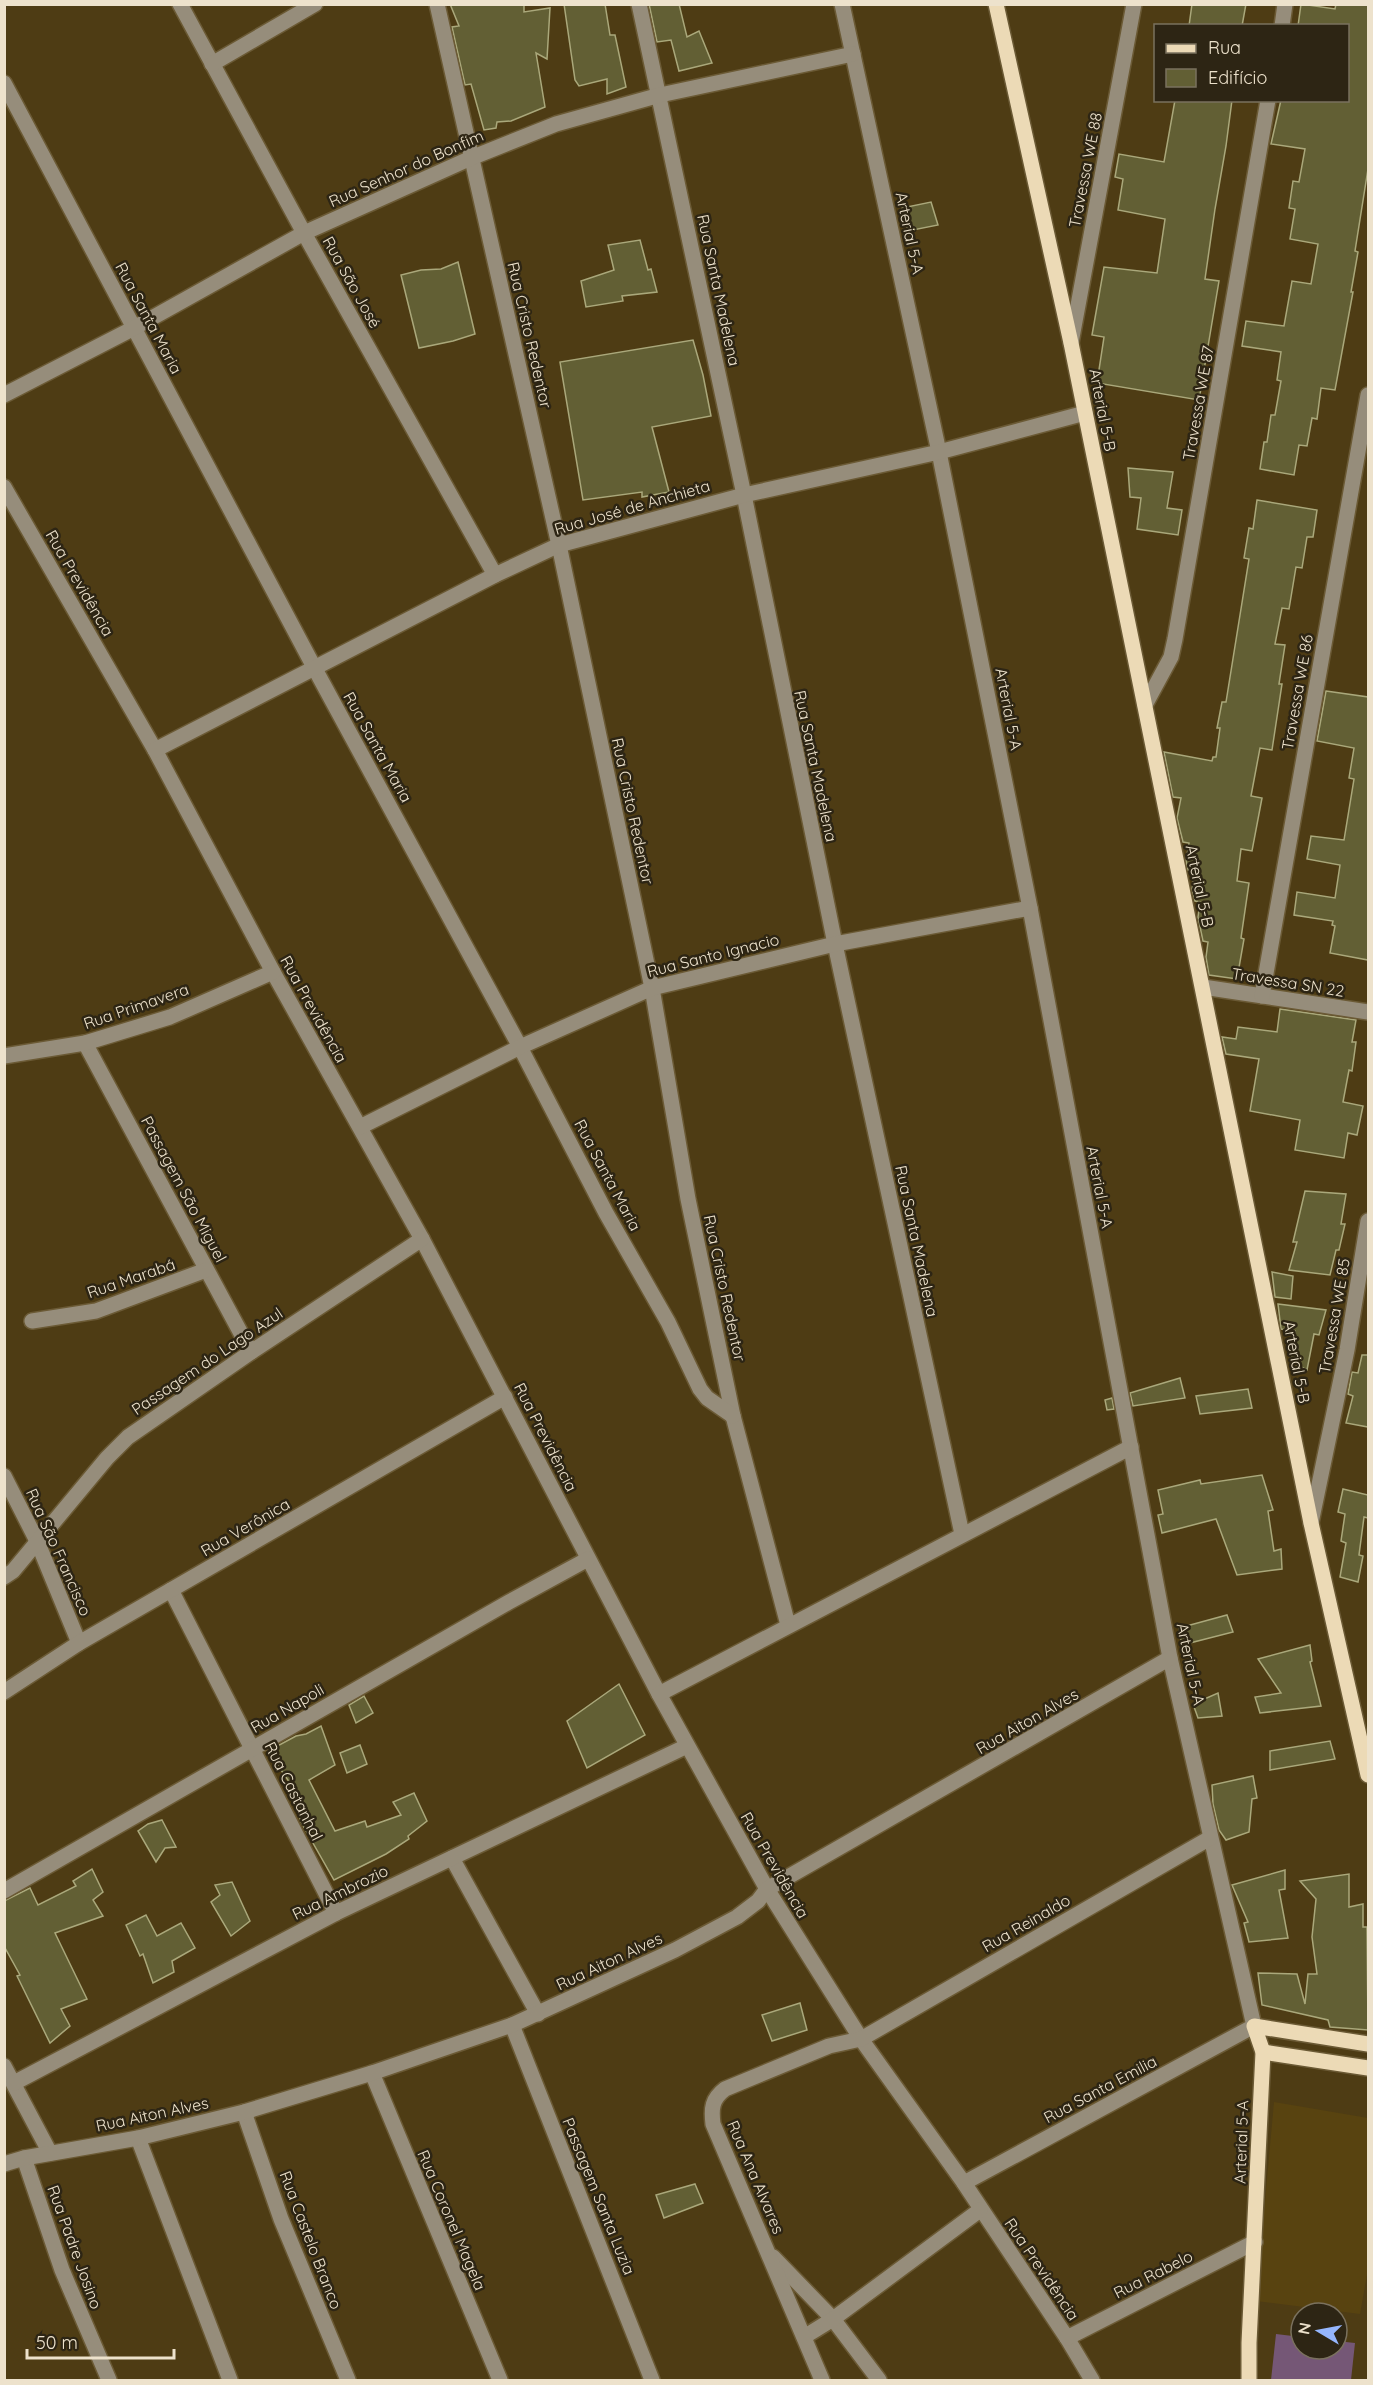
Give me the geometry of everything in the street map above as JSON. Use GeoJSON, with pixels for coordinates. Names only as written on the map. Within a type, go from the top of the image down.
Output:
{"type":"FeatureCollection","features":[{"type":"Feature","properties":{"kind":"main road","name":"Arterial 5-B"},"geometry":{"type":"LineString","coordinates":[[996,4],[1071,343],[1311,1523],[1368,1775]]}},
{"type":"Feature","properties":{"kind":"main road"},"geometry":{"type":"LineString","coordinates":[[1254,2026],[1368,2044]]}},
{"type":"Feature","properties":{"kind":"main road","name":"Arterial 5-A"},"geometry":{"type":"LineString","coordinates":[[1249,2380],[1263,2052],[1254,2026]]}},
{"type":"Feature","properties":{"kind":"main road"},"geometry":{"type":"LineString","coordinates":[[1263,2052],[1368,2068]]}},
{"type":"Feature","properties":{"kind":"street","name":"Rua São José"},"geometry":{"type":"LineString","coordinates":[[180,4],[304,233],[495,575]]}},
{"type":"Feature","properties":{"kind":"street"},"geometry":{"type":"LineString","coordinates":[[212,64],[315,4]]}},
{"type":"Feature","properties":{"kind":"street","name":"Rua Cristo Redentor"},"geometry":{"type":"LineString","coordinates":[[437,4],[559,545],[652,988],[688,1199],[734,1416],[788,1625]]}},
{"type":"Feature","properties":{"kind":"street","name":"Rua Santa Madelena"},"geometry":{"type":"LineString","coordinates":[[639,4],[744,495],[835,944],[962,1534]]}},
{"type":"Feature","properties":{"kind":"street","name":"Arterial 5-A"},"geometry":{"type":"LineString","coordinates":[[842,4],[939,452],[1030,908],[1170,1658],[1254,2026]]}},
{"type":"Feature","properties":{"kind":"street","name":"Travessa WE 88"},"geometry":{"type":"LineString","coordinates":[[1071,343],[1134,4]]}},
{"type":"Feature","properties":{"kind":"street"},"geometry":{"type":"LineString","coordinates":[[1282,24],[1286,4]]}},
{"type":"Feature","properties":{"kind":"street","name":"Rua Senhor do Bonfim"},"geometry":{"type":"LineString","coordinates":[[4,395],[134,328],[304,233],[471,158],[556,124],[660,95],[853,54]]}},
{"type":"Feature","properties":{"kind":"street","name":"Rua Santa Maria"},"geometry":{"type":"LineString","coordinates":[[4,83],[315,669],[520,1047],[606,1213],[668,1322],[700,1389],[707,1398],[734,1416]]}},
{"type":"Feature","properties":{"kind":"street","name":"Travessa WE 87"},"geometry":{"type":"LineString","coordinates":[[1145,705],[1171,657],[1175,639],[1268,102]]}},
{"type":"Feature","properties":{"kind":"street","name":"Travessa WE 86"},"geometry":{"type":"LineString","coordinates":[[1262,996],[1368,395]]}},
{"type":"Feature","properties":{"kind":"street","name":"Rua José de Anchieta"},"geometry":{"type":"LineString","coordinates":[[155,750],[495,575],[559,545],[744,495],[939,452],[1085,413]]}},
{"type":"Feature","properties":{"kind":"street","name":"Rua Previdência"},"geometry":{"type":"LineString","coordinates":[[4,487],[155,750],[273,972],[422,1239],[659,1694],[767,1889],[861,2039],[964,2183],[1067,2338],[1092,2380]]}},
{"type":"Feature","properties":{"kind":"street","name":"Rua Santo Ignacio"},"geometry":{"type":"LineString","coordinates":[[360,1127],[520,1047],[652,988],[835,944],[1030,908]]}},
{"type":"Feature","properties":{"kind":"street","name":"Rua Primavera"},"geometry":{"type":"LineString","coordinates":[[4,1056],[85,1043],[170,1017],[273,972]]}},
{"type":"Feature","properties":{"kind":"street","name":"Travessa SN 22"},"geometry":{"type":"LineString","coordinates":[[1203,987],[1368,1012]]}},
{"type":"Feature","properties":{"kind":"street","name":"Passagem São Miguel"},"geometry":{"type":"LineString","coordinates":[[85,1043],[251,1352]]}},
{"type":"Feature","properties":{"kind":"street","name":"Travessa WE 85"},"geometry":{"type":"LineString","coordinates":[[1311,1523],[1347,1350],[1368,1221]]}},
{"type":"Feature","properties":{"kind":"street","name":"Passagem do Lago Azul"},"geometry":{"type":"LineString","coordinates":[[4,1577],[13,1571],[107,1458],[128,1437],[422,1239]]}},
{"type":"Feature","properties":{"kind":"street","name":"Rua Marabá"},"geometry":{"type":"LineString","coordinates":[[32,1321],[96,1311],[206,1270]]}},
{"type":"Feature","properties":{"kind":"street","name":"Rua Verônica"},"geometry":{"type":"LineString","coordinates":[[4,1692],[79,1643],[505,1397]]}},
{"type":"Feature","properties":{"kind":"street"},"geometry":{"type":"LineString","coordinates":[[659,1694],[1131,1447]]}},
{"type":"Feature","properties":{"kind":"street","name":"Rua São Francisco"},"geometry":{"type":"LineString","coordinates":[[4,1476],[37,1540],[79,1643]]}},
{"type":"Feature","properties":{"kind":"street","name":"Rua Napoli"},"geometry":{"type":"LineString","coordinates":[[4,1890],[588,1559]]}},
{"type":"Feature","properties":{"kind":"street","name":"Rua Castanhal"},"geometry":{"type":"LineString","coordinates":[[171,1590],[336,1913]]}},
{"type":"Feature","properties":{"kind":"street","name":"Rua Aiton Alves"},"geometry":{"type":"LineString","coordinates":[[4,2164],[24,2158],[138,2138],[244,2112],[372,2073],[538,2014],[675,1950],[726,1923],[750,1908],[767,1889],[1170,1658]]}},
{"type":"Feature","properties":{"kind":"street","name":"Rua Ambrozio"},"geometry":{"type":"LineString","coordinates":[[14,2083],[336,1913],[687,1746]]}},
{"type":"Feature","properties":{"kind":"street","name":"Rua Reinaldo"},"geometry":{"type":"LineString","coordinates":[[861,2039],[1210,1838]]}},
{"type":"Feature","properties":{"kind":"street"},"geometry":{"type":"LineString","coordinates":[[452,1858],[538,2014]]}},
{"type":"Feature","properties":{"kind":"street","name":"Passagem Santa Luzia"},"geometry":{"type":"LineString","coordinates":[[512,2025],[652,2380]]}},
{"type":"Feature","properties":{"kind":"street","name":"Rua Santa Emilia"},"geometry":{"type":"LineString","coordinates":[[964,2183],[1254,2026]]}},
{"type":"Feature","properties":{"kind":"street","name":"Rua Ana Alvares"},"geometry":{"type":"LineString","coordinates":[[822,2380],[713,2124],[712,2111],[714,2101],[725,2089],[829,2046],[861,2039]]}},
{"type":"Feature","properties":{"kind":"street"},"geometry":{"type":"LineString","coordinates":[[4,2066],[50,2153]]}},
{"type":"Feature","properties":{"kind":"street","name":"Rua Coronel Magela"},"geometry":{"type":"LineString","coordinates":[[372,2073],[500,2380]]}},
{"type":"Feature","properties":{"kind":"street","name":"Rua Castelo Branco"},"geometry":{"type":"LineString","coordinates":[[244,2112],[281,2219],[348,2380]]}},
{"type":"Feature","properties":{"kind":"street"},"geometry":{"type":"LineString","coordinates":[[138,2138],[230,2380]]}},
{"type":"Feature","properties":{"kind":"street","name":"Rua Padre Josino"},"geometry":{"type":"LineString","coordinates":[[24,2158],[62,2270],[109,2380]]}},
{"type":"Feature","properties":{"kind":"street"},"geometry":{"type":"LineString","coordinates":[[804,2337],[833,2319],[980,2210]]}},
{"type":"Feature","properties":{"kind":"street","name":"Rua Rabelo"},"geometry":{"type":"LineString","coordinates":[[1067,2338],[1255,2242]]}},
{"type":"Feature","properties":{"kind":"street"},"geometry":{"type":"LineString","coordinates":[[767,2250],[833,2319],[879,2380]]}},
{"type":"Feature","properties":{"kind":"shaded area"},"geometry":{"type":"Polygon","coordinates":[[[1274,2102],[1368,2118],[1368,2269],[1360,2314],[1349,2313],[1349,2301],[1289,2301],[1289,2305],[1256,2301],[1274,2102]]]}},
{"type":"Feature","properties":{"kind":"shaded area"},"geometry":{"type":"Polygon","coordinates":[[[1276,2334],[1289,2336],[1289,2361],[1349,2361],[1349,2342],[1355,2343],[1351,2380],[1271,2380],[1276,2334]]]}},
{"type":"Feature","properties":{"kind":"building"},"geometry":{"type":"Polygon","coordinates":[[[450,4],[524,4],[524,12],[550,8],[547,59],[536,53],[545,107],[511,121],[497,122],[496,128],[484,130],[471,84],[465,85],[452,27],[459,26],[450,4]]]}},
{"type":"Feature","properties":{"kind":"building"},"geometry":{"type":"Polygon","coordinates":[[[564,4],[605,4],[610,35],[615,35],[626,87],[607,94],[607,79],[579,86],[575,80],[564,4]]]}},
{"type":"Feature","properties":{"kind":"building"},"geometry":{"type":"Polygon","coordinates":[[[649,4],[679,4],[687,37],[699,31],[712,63],[679,71],[671,40],[657,42],[649,4]]]}},
{"type":"Feature","properties":{"kind":"building"},"geometry":{"type":"Polygon","coordinates":[[[1192,4],[1246,4],[1242,24],[1189,24],[1192,4]]]}},
{"type":"Feature","properties":{"kind":"building"},"geometry":{"type":"Polygon","coordinates":[[[1301,4],[1335,9],[1336,4],[1368,4],[1368,169],[1355,251],[1358,252],[1351,292],[1353,292],[1335,390],[1321,388],[1317,419],[1312,418],[1307,446],[1299,445],[1294,475],[1260,469],[1271,415],[1275,415],[1281,381],[1277,380],[1281,352],[1242,346],[1246,321],[1284,326],[1292,281],[1311,284],[1318,244],[1290,239],[1295,209],[1289,208],[1293,181],[1299,182],[1305,149],[1271,144],[1281,102],[1349,102],[1349,24],[1298,24],[1301,4]]]}},
{"type":"Feature","properties":{"kind":"building"},"geometry":{"type":"Polygon","coordinates":[[[1175,102],[1232,102],[1205,279],[1219,281],[1199,400],[1097,383],[1104,337],[1092,335],[1104,267],[1157,273],[1165,219],[1118,210],[1123,179],[1115,177],[1119,154],[1164,162],[1175,102]]]}},
{"type":"Feature","properties":{"kind":"building"},"geometry":{"type":"Polygon","coordinates":[[[931,202],[938,225],[908,231],[902,208],[931,202]]]}},
{"type":"Feature","properties":{"kind":"building"},"geometry":{"type":"Polygon","coordinates":[[[640,240],[657,292],[622,296],[623,301],[586,307],[581,281],[614,270],[608,245],[640,240]]]}},
{"type":"Feature","properties":{"kind":"building"},"geometry":{"type":"Polygon","coordinates":[[[458,262],[475,334],[419,348],[401,275],[421,270],[441,269],[458,262]]]}},
{"type":"Feature","properties":{"kind":"building"},"geometry":{"type":"Polygon","coordinates":[[[693,340],[711,416],[652,427],[669,492],[642,497],[642,492],[583,500],[560,362],[693,340]]]}},
{"type":"Feature","properties":{"kind":"building"},"geometry":{"type":"Polygon","coordinates":[[[1128,468],[1173,472],[1167,508],[1182,510],[1178,535],[1137,529],[1141,498],[1130,497],[1128,468]]]}},
{"type":"Feature","properties":{"kind":"building"},"geometry":{"type":"Polygon","coordinates":[[[1257,500],[1317,510],[1313,537],[1307,537],[1302,568],[1296,567],[1289,609],[1282,608],[1275,644],[1285,645],[1279,684],[1282,684],[1272,750],[1260,748],[1251,796],[1262,798],[1252,851],[1241,849],[1237,881],[1249,883],[1241,938],[1244,939],[1237,979],[1209,975],[1206,957],[1208,942],[1203,941],[1198,917],[1200,902],[1195,901],[1192,889],[1195,871],[1188,870],[1186,861],[1189,843],[1183,842],[1177,818],[1181,798],[1173,797],[1164,752],[1212,761],[1213,757],[1216,757],[1220,728],[1217,728],[1222,702],[1226,702],[1249,559],[1244,558],[1249,528],[1253,529],[1257,500]]]}},
{"type":"Feature","properties":{"kind":"building"},"geometry":{"type":"Polygon","coordinates":[[[1326,691],[1368,697],[1368,960],[1330,953],[1335,926],[1332,925],[1333,921],[1294,915],[1297,892],[1335,898],[1340,865],[1307,859],[1311,836],[1344,840],[1354,779],[1349,778],[1354,748],[1317,741],[1326,691]]]}},
{"type":"Feature","properties":{"kind":"building"},"geometry":{"type":"Polygon","coordinates":[[[1280,1009],[1356,1020],[1352,1042],[1356,1042],[1352,1071],[1349,1070],[1343,1102],[1363,1106],[1357,1135],[1348,1133],[1344,1158],[1295,1150],[1300,1120],[1250,1111],[1259,1059],[1226,1054],[1222,1037],[1236,1039],[1238,1027],[1277,1032],[1280,1009]]]}},
{"type":"Feature","properties":{"kind":"building"},"geometry":{"type":"Polygon","coordinates":[[[1305,1191],[1346,1194],[1341,1224],[1345,1224],[1330,1275],[1289,1270],[1297,1242],[1293,1242],[1305,1191]]]}},
{"type":"Feature","properties":{"kind":"building"},"geometry":{"type":"Polygon","coordinates":[[[1272,1272],[1293,1276],[1291,1299],[1275,1297],[1272,1272]]]}},
{"type":"Feature","properties":{"kind":"building"},"geometry":{"type":"Polygon","coordinates":[[[1278,1304],[1326,1310],[1319,1335],[1314,1334],[1307,1370],[1291,1362],[1295,1331],[1281,1329],[1278,1304]]]}},
{"type":"Feature","properties":{"kind":"building"},"geometry":{"type":"Polygon","coordinates":[[[1362,1355],[1368,1355],[1368,1427],[1346,1423],[1353,1396],[1348,1394],[1352,1372],[1358,1373],[1362,1355]]]}},
{"type":"Feature","properties":{"kind":"building"},"geometry":{"type":"Polygon","coordinates":[[[1180,1378],[1185,1398],[1133,1406],[1130,1393],[1180,1378]]]}},
{"type":"Feature","properties":{"kind":"building"},"geometry":{"type":"Polygon","coordinates":[[[1248,1389],[1252,1408],[1200,1414],[1196,1396],[1248,1389]]]}},
{"type":"Feature","properties":{"kind":"building"},"geometry":{"type":"Polygon","coordinates":[[[1112,1398],[1114,1409],[1107,1410],[1105,1400],[1112,1398]]]}},
{"type":"Feature","properties":{"kind":"building"},"geometry":{"type":"Polygon","coordinates":[[[1262,1475],[1273,1510],[1268,1511],[1274,1551],[1281,1549],[1282,1569],[1237,1575],[1216,1519],[1162,1533],[1158,1515],[1163,1514],[1158,1490],[1200,1480],[1201,1484],[1262,1475]]]}},
{"type":"Feature","properties":{"kind":"building"},"geometry":{"type":"Polygon","coordinates":[[[1343,1489],[1368,1495],[1368,1518],[1364,1517],[1359,1555],[1363,1556],[1358,1582],[1340,1577],[1346,1543],[1341,1541],[1345,1514],[1338,1512],[1343,1489]]]}},
{"type":"Feature","properties":{"kind":"building"},"geometry":{"type":"Polygon","coordinates":[[[1227,1615],[1233,1632],[1182,1645],[1179,1628],[1227,1615]]]}},
{"type":"Feature","properties":{"kind":"building"},"geometry":{"type":"Polygon","coordinates":[[[1310,1645],[1312,1661],[1310,1662],[1321,1706],[1260,1713],[1255,1697],[1281,1693],[1258,1659],[1310,1645]]]}},
{"type":"Feature","properties":{"kind":"building"},"geometry":{"type":"Polygon","coordinates":[[[619,1684],[645,1735],[587,1768],[567,1721],[619,1684]]]}},
{"type":"Feature","properties":{"kind":"building"},"geometry":{"type":"Polygon","coordinates":[[[1218,1693],[1222,1716],[1198,1718],[1193,1704],[1218,1693]]]}},
{"type":"Feature","properties":{"kind":"building"},"geometry":{"type":"Polygon","coordinates":[[[364,1696],[373,1713],[356,1723],[349,1705],[364,1696]]]}},
{"type":"Feature","properties":{"kind":"building"},"geometry":{"type":"Polygon","coordinates":[[[321,1726],[335,1765],[309,1780],[335,1831],[365,1821],[367,1827],[401,1815],[393,1802],[414,1793],[427,1821],[408,1836],[409,1839],[386,1854],[334,1880],[301,1822],[292,1786],[268,1751],[321,1726]]]}},
{"type":"Feature","properties":{"kind":"building"},"geometry":{"type":"Polygon","coordinates":[[[1330,1741],[1335,1759],[1270,1770],[1270,1751],[1330,1741]]]}},
{"type":"Feature","properties":{"kind":"building"},"geometry":{"type":"Polygon","coordinates":[[[360,1745],[367,1764],[347,1773],[340,1753],[360,1745]]]}},
{"type":"Feature","properties":{"kind":"building"},"geometry":{"type":"Polygon","coordinates":[[[1253,1776],[1257,1798],[1252,1799],[1249,1832],[1226,1840],[1219,1830],[1213,1804],[1212,1785],[1253,1776]]]}},
{"type":"Feature","properties":{"kind":"building"},"geometry":{"type":"Polygon","coordinates":[[[162,1820],[176,1847],[165,1848],[156,1862],[138,1831],[148,1824],[162,1820]]]}},
{"type":"Feature","properties":{"kind":"building"},"geometry":{"type":"Polygon","coordinates":[[[92,1869],[103,1892],[93,1900],[103,1916],[55,1933],[87,1999],[61,2009],[70,2026],[50,2043],[17,1976],[20,1975],[4,1946],[4,1901],[30,1888],[38,1905],[76,1886],[73,1881],[92,1869]]]}},
{"type":"Feature","properties":{"kind":"building"},"geometry":{"type":"Polygon","coordinates":[[[1285,1870],[1285,1889],[1279,1890],[1288,1938],[1249,1942],[1244,1923],[1248,1922],[1232,1885],[1285,1870]]]}},
{"type":"Feature","properties":{"kind":"building"},"geometry":{"type":"Polygon","coordinates":[[[1349,1874],[1349,1907],[1363,1904],[1363,1927],[1367,1927],[1368,2030],[1330,2027],[1328,2020],[1262,2005],[1258,1973],[1297,1974],[1305,2004],[1308,1974],[1317,1974],[1312,1937],[1316,1899],[1300,1881],[1349,1874]]]}},
{"type":"Feature","properties":{"kind":"building"},"geometry":{"type":"Polygon","coordinates":[[[232,1882],[250,1921],[231,1936],[211,1902],[220,1895],[215,1885],[232,1882]]]}},
{"type":"Feature","properties":{"kind":"building"},"geometry":{"type":"Polygon","coordinates":[[[146,1915],[157,1936],[181,1923],[195,1948],[172,1961],[174,1972],[153,1983],[143,1954],[140,1956],[126,1925],[146,1915]]]}},
{"type":"Feature","properties":{"kind":"building"},"geometry":{"type":"Polygon","coordinates":[[[800,2003],[807,2030],[772,2041],[762,2015],[800,2003]]]}},
{"type":"Feature","properties":{"kind":"building"},"geometry":{"type":"Polygon","coordinates":[[[695,2184],[703,2203],[664,2218],[656,2195],[695,2184]]]}}]}
